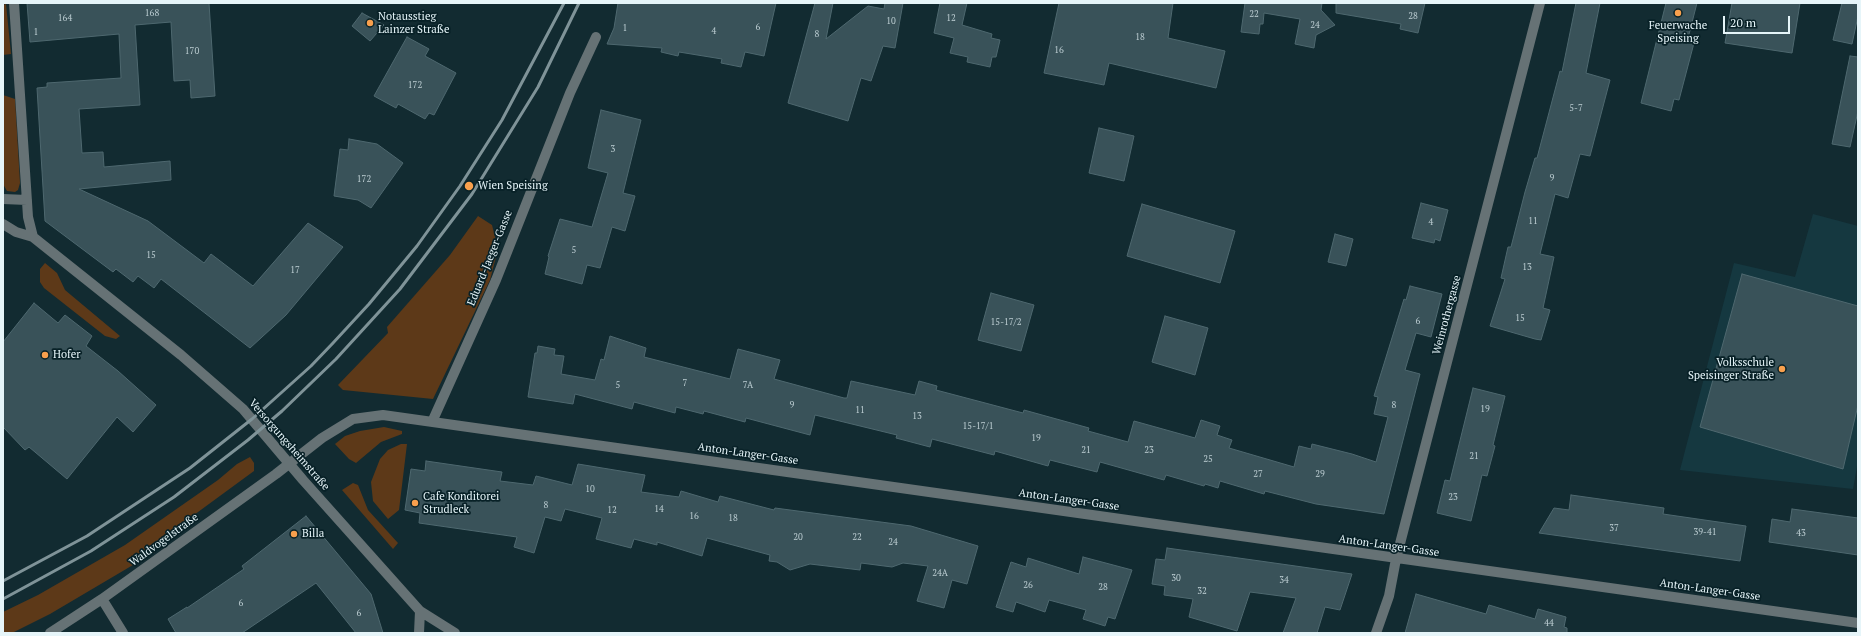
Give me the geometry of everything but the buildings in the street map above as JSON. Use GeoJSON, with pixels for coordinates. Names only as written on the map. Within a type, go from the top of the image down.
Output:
{"type":"FeatureCollection","features":[{"type":"Feature","properties":{"kind":"street"},"geometry":{"type":"LineString","coordinates":[[14,3],[28,217],[33,237]]}},
{"type":"Feature","properties":{"kind":"street","name":"Weinrothergasse"},"geometry":{"type":"LineString","coordinates":[[1376,633],[1389,596],[1396,559],[1540,3]]}},
{"type":"Feature","properties":{"kind":"street","name":"Eduard-Jaeger-Gasse"},"geometry":{"type":"LineString","coordinates":[[432,422],[496,280],[567,100],[596,37]]}},
{"type":"Feature","properties":{"kind":"street"},"geometry":{"type":"LineString","coordinates":[[3,199],[27,200]]}},
{"type":"Feature","properties":{"kind":"street","name":"Versorgungsheimstraße"},"geometry":{"type":"LineString","coordinates":[[3,224],[16,232],[33,237],[181,355],[243,409],[420,611],[455,633]]}},
{"type":"Feature","properties":{"kind":"street","name":"Anton-Langer-Gasse"},"geometry":{"type":"LineString","coordinates":[[290,464],[322,438],[353,419],[383,415],[1858,623]]}},
{"type":"Feature","properties":{"kind":"street","name":"Waldvogelstraße"},"geometry":{"type":"LineString","coordinates":[[50,633],[102,599],[290,464]]}},
{"type":"Feature","properties":{"kind":"street"},"geometry":{"type":"LineString","coordinates":[[102,599],[123,633]]}},
{"type":"Feature","properties":{"kind":"street"},"geometry":{"type":"LineString","coordinates":[[419,633],[420,611]]}},
{"type":"Feature","properties":{"kind":"shaded area"},"geometry":{"type":"Polygon","coordinates":[[[6,4],[11,54],[3,55],[3,5],[6,4]]]}},
{"type":"Feature","properties":{"kind":"shaded area"},"geometry":{"type":"Polygon","coordinates":[[[3,95],[15,99],[20,183],[18,190],[15,192],[7,191],[3,184],[3,95]]]}},
{"type":"Feature","properties":{"kind":"shaded area","name":"Volksschule Speisinger Straße"},"geometry":{"type":"Polygon","coordinates":[[[1813,214],[1858,226],[1858,461],[1853,489],[1680,470],[1734,263],[1795,277],[1813,214]]]}},
{"type":"Feature","properties":{"kind":"shaded area"},"geometry":{"type":"Polygon","coordinates":[[[478,216],[492,225],[498,249],[490,280],[433,399],[343,390],[338,385],[388,333],[387,327],[450,255],[478,216]]]}},
{"type":"Feature","properties":{"kind":"shaded area"},"geometry":{"type":"Polygon","coordinates":[[[45,263],[57,273],[65,290],[120,336],[116,339],[105,336],[44,288],[40,282],[40,269],[45,263]]]}},
{"type":"Feature","properties":{"kind":"shaded area"},"geometry":{"type":"Polygon","coordinates":[[[384,427],[402,431],[402,434],[381,442],[356,463],[349,459],[335,444],[345,436],[360,431],[384,427]]]}},
{"type":"Feature","properties":{"kind":"shaded area"},"geometry":{"type":"Polygon","coordinates":[[[401,444],[407,444],[399,510],[388,519],[373,501],[371,482],[380,459],[388,450],[401,444]]]}},
{"type":"Feature","properties":{"kind":"shaded area"},"geometry":{"type":"Polygon","coordinates":[[[250,457],[254,463],[254,471],[153,545],[155,552],[50,614],[12,633],[3,633],[3,612],[38,595],[125,545],[218,480],[237,464],[250,457]]]}},
{"type":"Feature","properties":{"kind":"shaded area"},"geometry":{"type":"Polygon","coordinates":[[[353,483],[358,485],[368,510],[398,543],[393,549],[342,490],[353,483]]]}},
{"type":"Feature","properties":{"kind":"railway"},"geometry":{"type":"LineString","coordinates":[[3,581],[87,536],[190,468],[252,419],[311,366],[369,304],[417,246],[460,186],[502,120],[564,3]]}},
{"type":"Feature","properties":{"kind":"railway"},"geometry":{"type":"LineString","coordinates":[[3,599],[91,551],[174,497],[248,440],[282,411],[336,359],[400,289],[472,194],[538,87],[579,3]]}},
{"type":"Feature","properties":{"kind":"place","name":"Feuerwache Speising"},"geometry":{"type":"Point","coordinates":[1678,13]}},
{"type":"Feature","properties":{"kind":"place","name":"Notausstieg Lainzer Straße"},"geometry":{"type":"Point","coordinates":[370,23]}},
{"type":"Feature","properties":{"kind":"place","name":"Wien Speising"},"geometry":{"type":"Point","coordinates":[469,186]}},
{"type":"Feature","properties":{"kind":"place","name":"Hofer"},"geometry":{"type":"Point","coordinates":[45,355]}},
{"type":"Feature","properties":{"kind":"place","name":"Volksschule Speisinger Straße"},"geometry":{"type":"Point","coordinates":[1782,369]}},
{"type":"Feature","properties":{"kind":"place","name":"Cafe Konditorei Strudleck"},"geometry":{"type":"Point","coordinates":[415,503]}},
{"type":"Feature","properties":{"kind":"place","name":"Billa"},"geometry":{"type":"Point","coordinates":[294,534]}}]}
